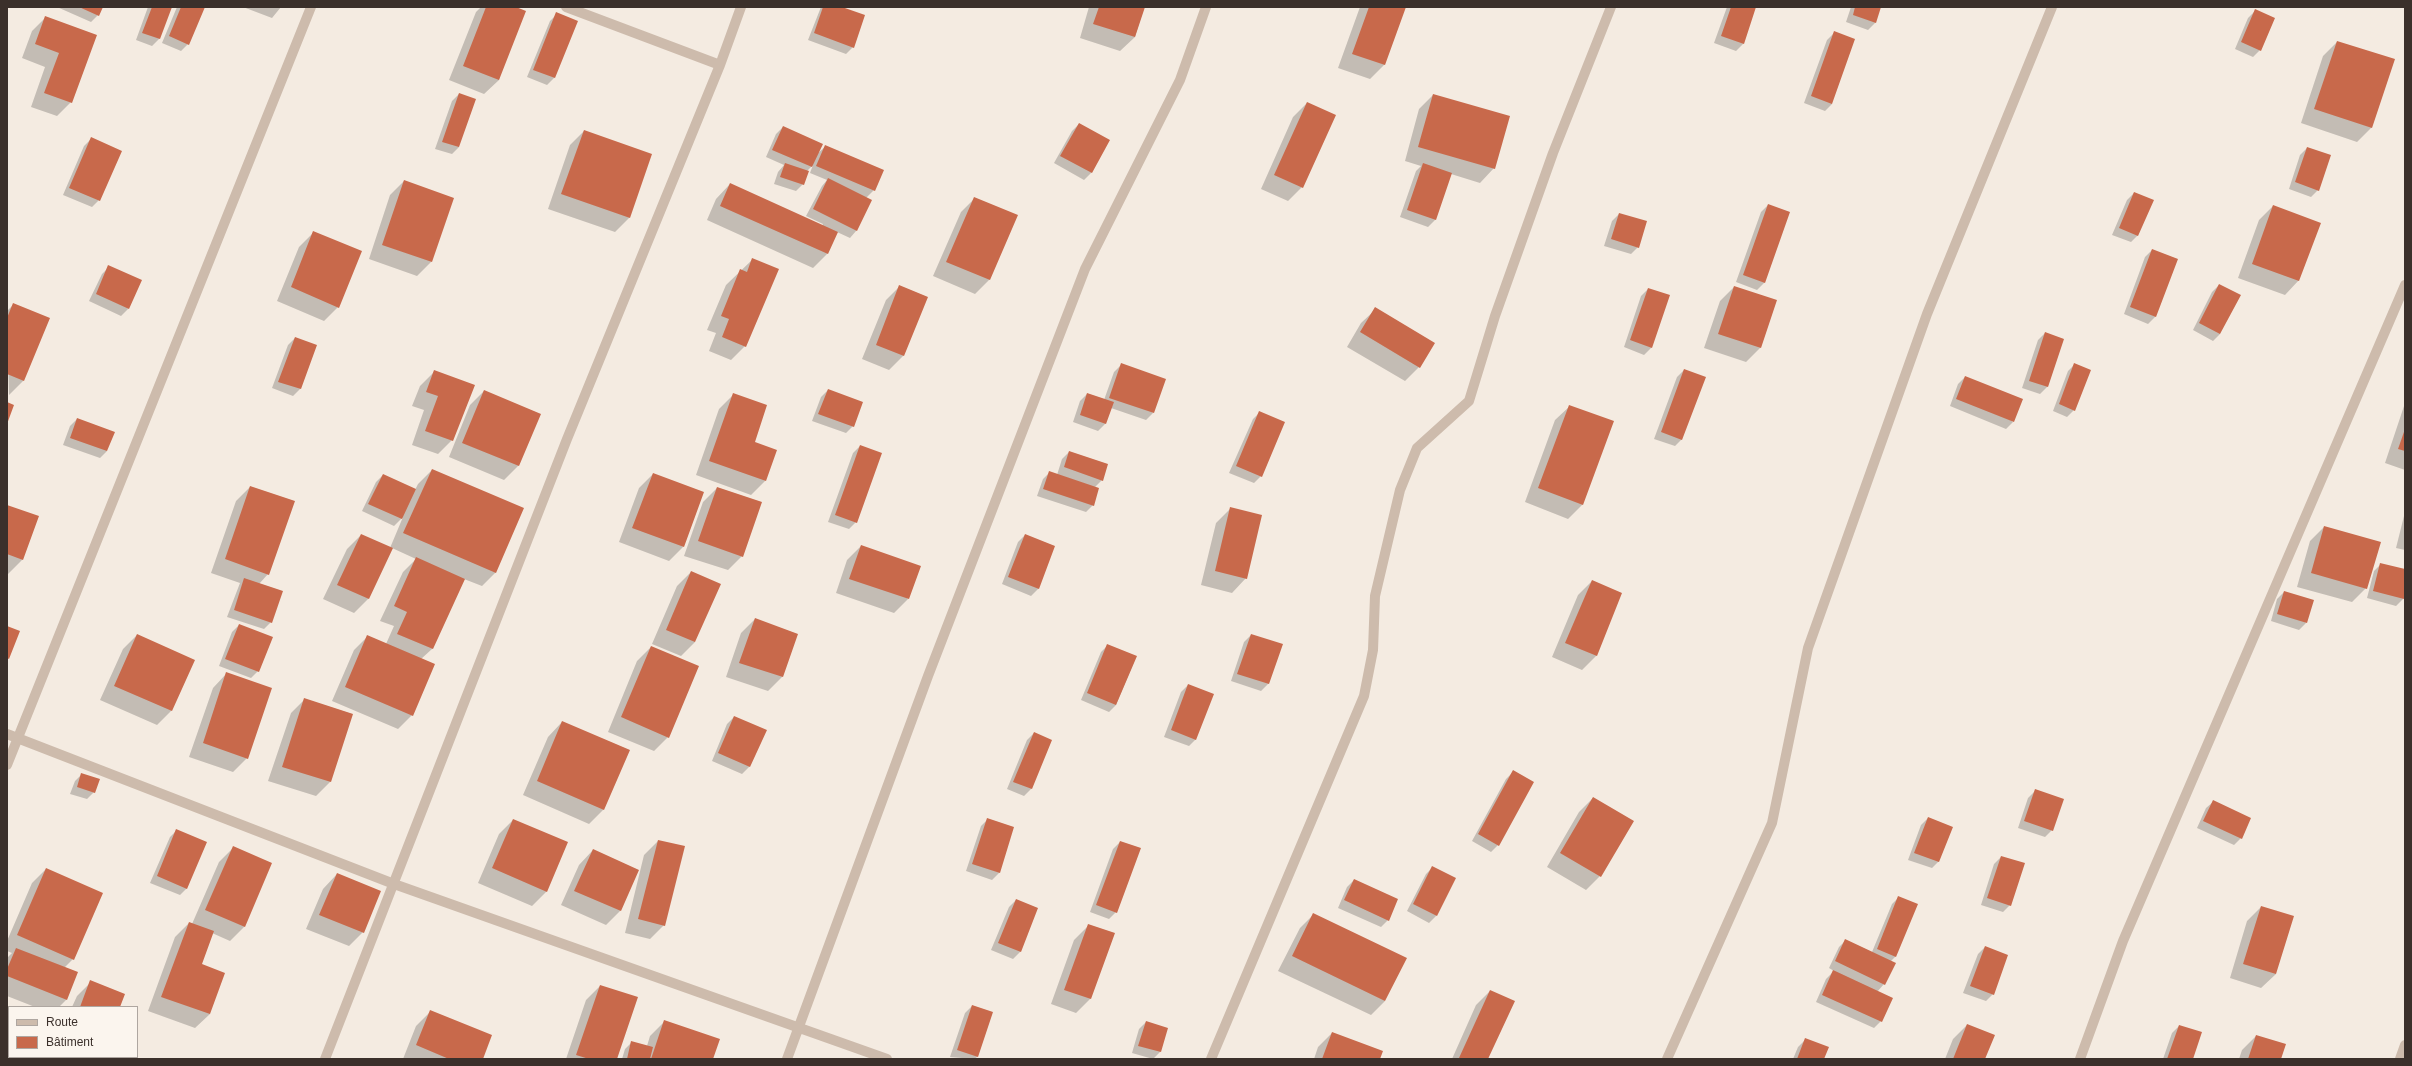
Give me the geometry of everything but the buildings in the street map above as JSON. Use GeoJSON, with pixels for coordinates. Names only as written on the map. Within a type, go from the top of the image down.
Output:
{"type":"FeatureCollection","features":[{"type":"Feature","properties":{"kind":"street"},"geometry":{"type":"LineString","coordinates":[[7,764],[311,7]]}},
{"type":"Feature","properties":{"kind":"street"},"geometry":{"type":"LineString","coordinates":[[566,7],[720,65]]}},
{"type":"Feature","properties":{"kind":"street"},"geometry":{"type":"LineString","coordinates":[[325,1059],[567,439],[720,65],[741,7]]}},
{"type":"Feature","properties":{"kind":"street"},"geometry":{"type":"LineString","coordinates":[[786,1059],[800,1027],[928,676],[1085,269],[1180,80],[1206,7]]}},
{"type":"Feature","properties":{"kind":"street"},"geometry":{"type":"LineString","coordinates":[[1212,1059],[1364,696],[1373,650],[1375,596],[1402,484],[1417,448],[1468,401],[1495,316],[1550,160],[1611,7]]}},
{"type":"Feature","properties":{"kind":"street"},"geometry":{"type":"LineString","coordinates":[[1667,1059],[1772,822],[1808,648],[1927,314],[2052,7]]}},
{"type":"Feature","properties":{"kind":"street"},"geometry":{"type":"LineString","coordinates":[[2080,1059],[2123,940],[2405,285]]}},
{"type":"Feature","properties":{"kind":"street"},"geometry":{"type":"LineString","coordinates":[[7,734],[394,884],[887,1059]]}},
{"type":"Feature","properties":{"kind":"street"},"geometry":{"type":"LineString","coordinates":[[2400,1059],[2405,1045]]}}]}
